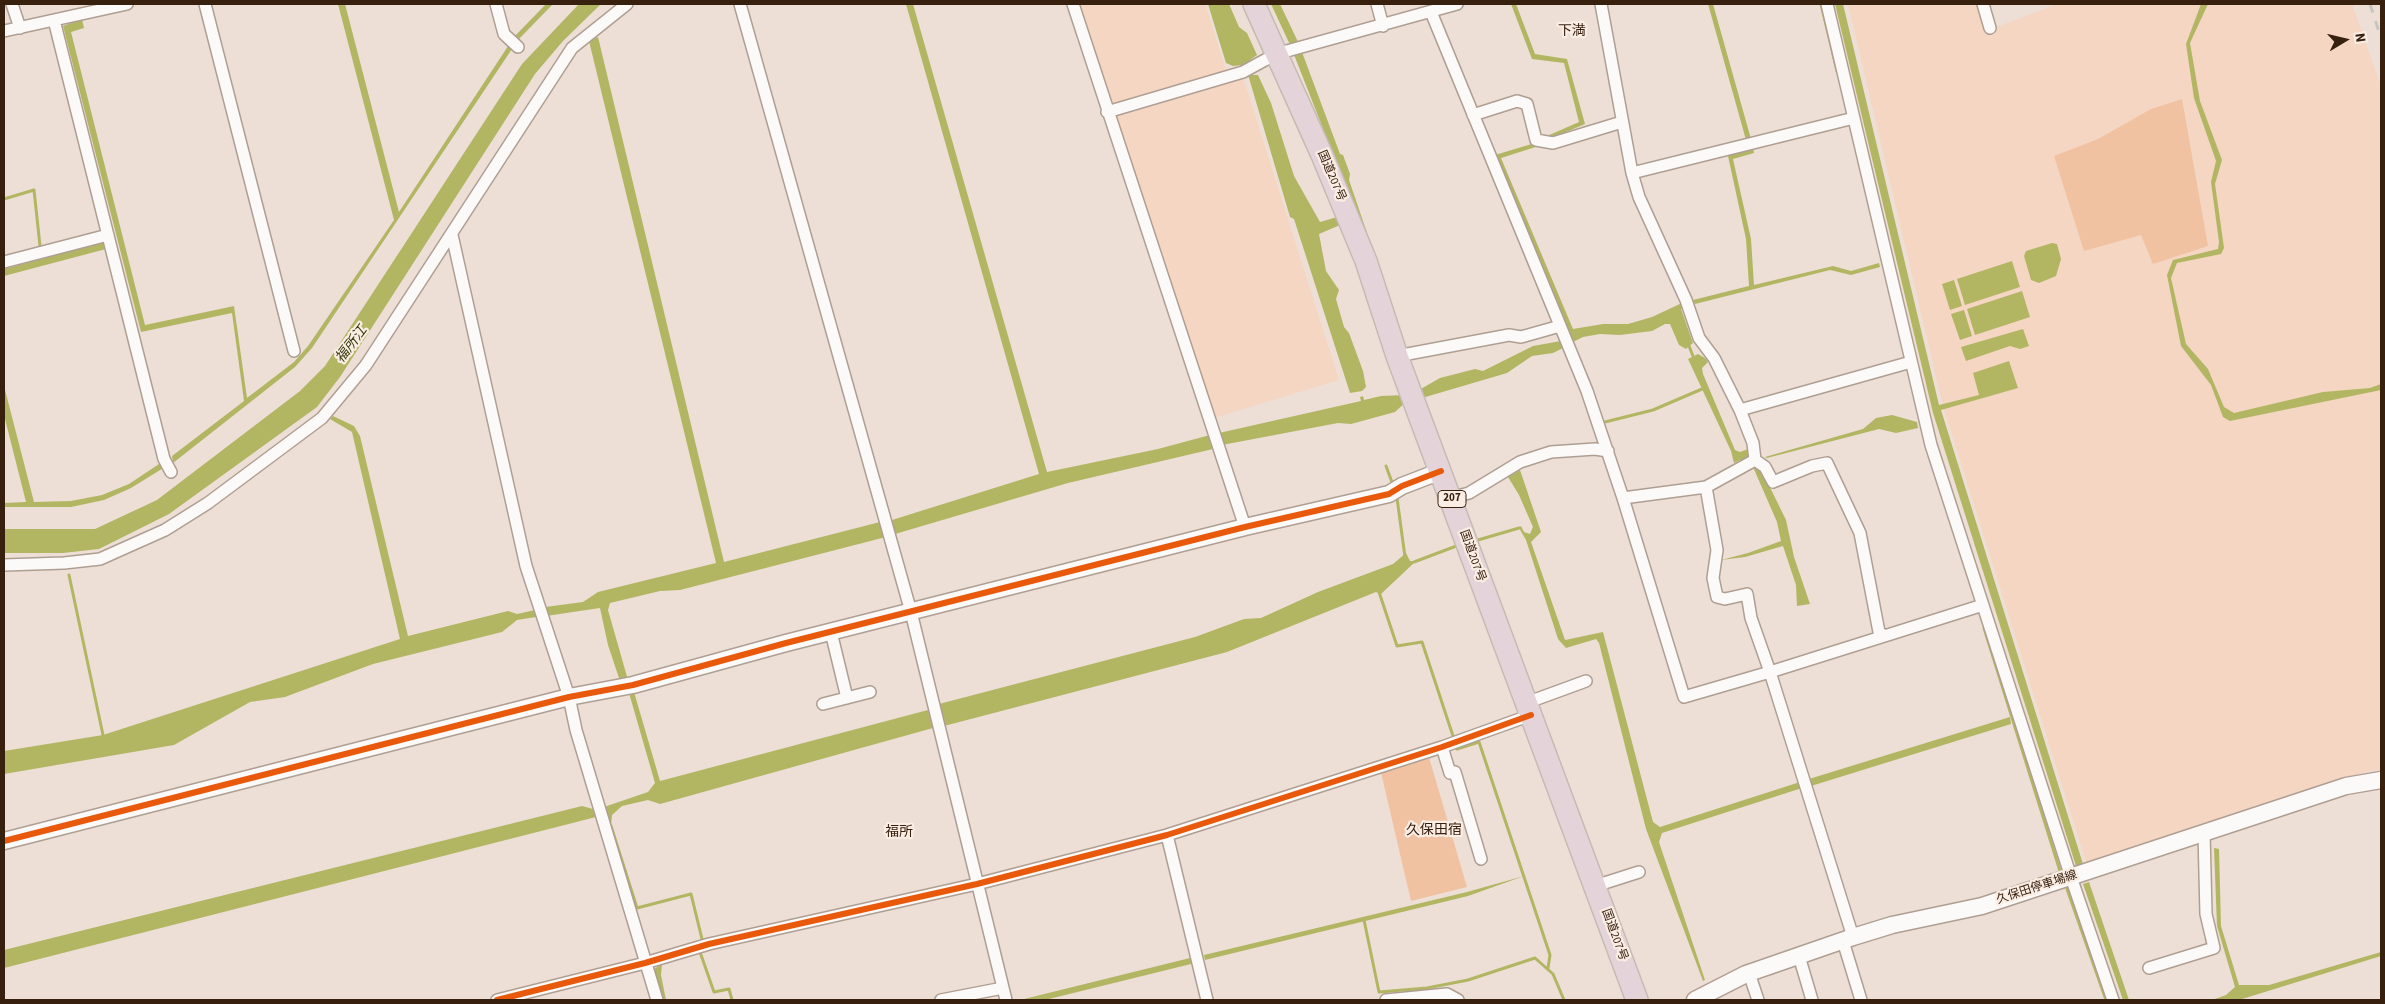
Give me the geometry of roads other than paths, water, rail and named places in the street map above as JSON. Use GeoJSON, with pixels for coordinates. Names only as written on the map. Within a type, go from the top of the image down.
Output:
{"type":"FeatureCollection","features":[{"type":"Feature","properties":{"kind":"highway","name":"国道207号"},"geometry":{"type":"LineString","coordinates":[[1254,4],[1282,53],[1366,261],[1397,356],[1637,1000]]}},
{"type":"Feature","properties":{"kind":"street"},"geometry":{"type":"LineString","coordinates":[[12,4],[20,28]]}},
{"type":"Feature","properties":{"kind":"street"},"geometry":{"type":"LineString","coordinates":[[4,31],[127,4]]}},
{"type":"Feature","properties":{"kind":"street"},"geometry":{"type":"LineString","coordinates":[[204,4],[294,351]]}},
{"type":"Feature","properties":{"kind":"street"},"geometry":{"type":"LineString","coordinates":[[496,4],[504,34],[518,46]]}},
{"type":"Feature","properties":{"kind":"street"},"geometry":{"type":"LineString","coordinates":[[4,565],[64,564],[100,559],[165,530],[208,503],[322,418],[366,365],[572,48],[627,4]]}},
{"type":"Feature","properties":{"kind":"street"},"geometry":{"type":"LineString","coordinates":[[740,4],[911,612],[1006,1000]]}},
{"type":"Feature","properties":{"kind":"street"},"geometry":{"type":"LineString","coordinates":[[1073,4],[1245,527]]}},
{"type":"Feature","properties":{"kind":"street"},"geometry":{"type":"LineString","coordinates":[[1378,4],[1382,26]]}},
{"type":"Feature","properties":{"kind":"street"},"geometry":{"type":"LineString","coordinates":[[1107,112],[1243,72],[1282,53],[1457,4]]}},
{"type":"Feature","properties":{"kind":"street"},"geometry":{"type":"LineString","coordinates":[[1601,4],[1632,174],[1639,197],[1688,304],[1699,338],[1714,358],[1740,410],[1753,443],[1750,462]]}},
{"type":"Feature","properties":{"kind":"street"},"geometry":{"type":"LineString","coordinates":[[1827,4],[1849,119],[1931,445],[2071,877],[2113,1000]]}},
{"type":"Feature","properties":{"kind":"street"},"geometry":{"type":"LineString","coordinates":[[1982,4],[1990,28]]}},
{"type":"Feature","properties":{"kind":"street"},"geometry":{"type":"LineString","coordinates":[[1431,12],[1588,390],[1684,696],[1770,672],[1983,604]]}},
{"type":"Feature","properties":{"kind":"street"},"geometry":{"type":"LineString","coordinates":[[54,20],[164,459],[171,472]]}},
{"type":"Feature","properties":{"kind":"street"},"geometry":{"type":"LineString","coordinates":[[1473,115],[1517,102],[1527,104],[1536,140],[1553,143],[1622,122]]}},
{"type":"Feature","properties":{"kind":"street"},"geometry":{"type":"LineString","coordinates":[[1632,174],[1849,119]]}},
{"type":"Feature","properties":{"kind":"street"},"geometry":{"type":"LineString","coordinates":[[4,262],[108,235]]}},
{"type":"Feature","properties":{"kind":"street"},"geometry":{"type":"LineString","coordinates":[[452,235],[526,566],[569,697],[576,730],[656,1000]]}},
{"type":"Feature","properties":{"kind":"street"},"geometry":{"type":"LineString","coordinates":[[1397,356],[1510,335],[1521,337],[1564,336]]}},
{"type":"Feature","properties":{"kind":"street"},"geometry":{"type":"LineString","coordinates":[[1740,410],[1911,362]]}},
{"type":"Feature","properties":{"kind":"street"},"geometry":{"type":"LineString","coordinates":[[1451,498],[1469,493],[1520,462],[1551,452],[1596,449],[1608,451]]}},
{"type":"Feature","properties":{"kind":"street"},"geometry":{"type":"LineString","coordinates":[[1623,498],[1706,487],[1750,462],[1764,467],[1773,482],[1812,466],[1827,463],[1860,533],[1879,632],[1883,635]]}},
{"type":"Feature","properties":{"kind":"street"},"geometry":{"type":"LineString","coordinates":[[4,841],[569,697],[633,685],[831,632],[1245,527],[1389,494],[1402,486],[1441,471]]}},
{"type":"Feature","properties":{"kind":"street"},"geometry":{"type":"LineString","coordinates":[[1706,487],[1717,550],[1713,578],[1717,597],[1725,599],[1747,594],[1751,618],[1805,784],[1848,939],[1861,1000]]}},
{"type":"Feature","properties":{"kind":"street"},"geometry":{"type":"LineString","coordinates":[[831,632],[847,698]]}},
{"type":"Feature","properties":{"kind":"street"},"geometry":{"type":"LineString","coordinates":[[497,1000],[646,963],[709,944],[977,884],[1167,834],[1442,747],[1586,681]]}},
{"type":"Feature","properties":{"kind":"street"},"geometry":{"type":"LineString","coordinates":[[823,704],[870,692]]}},
{"type":"Feature","properties":{"kind":"street"},"geometry":{"type":"LineString","coordinates":[[1442,747],[1450,773],[1455,772],[1481,859]]}},
{"type":"Feature","properties":{"kind":"street","name":"久保田停車場線"},"geometry":{"type":"LineString","coordinates":[[1695,1000],[1749,972],[1848,939],[1892,925],[1982,906],[2346,786],[2381,780]]}},
{"type":"Feature","properties":{"kind":"street"},"geometry":{"type":"LineString","coordinates":[[2149,968],[2214,948],[2206,914],[2204,833]]}},
{"type":"Feature","properties":{"kind":"street"},"geometry":{"type":"LineString","coordinates":[[1167,834],[1207,1000]]}},
{"type":"Feature","properties":{"kind":"street"},"geometry":{"type":"LineString","coordinates":[[1596,886],[1639,872]]}},
{"type":"Feature","properties":{"kind":"street"},"geometry":{"type":"LineString","coordinates":[[1799,956],[1812,1000]]}},
{"type":"Feature","properties":{"kind":"street"},"geometry":{"type":"LineString","coordinates":[[1749,972],[1758,1000]]}},
{"type":"Feature","properties":{"kind":"street"},"geometry":{"type":"LineString","coordinates":[[941,1000],[1003,988]]}},
{"type":"Feature","properties":{"kind":"street"},"geometry":{"type":"LineString","coordinates":[[1386,1000],[1447,994],[1458,1000]]}},
{"type":"Feature","properties":{"kind":"water"},"geometry":{"type":"Polygon","coordinates":[[[338,4],[345,4],[399,212],[514,37],[546,4],[553,4],[518,40],[312,348],[295,367],[173,463],[172,456],[244,401],[232,313],[141,332],[63,26],[82,19],[84,28],[71,32],[145,325],[234,306],[247,398],[294,362],[308,346],[394,220],[338,4]]]}},
{"type":"Feature","properties":{"kind":"water","name":"福所江"},"geometry":{"type":"Polygon","coordinates":[[[579,4],[601,4],[563,41],[535,74],[340,377],[317,407],[169,514],[99,549],[63,553],[4,553],[4,529],[95,529],[157,500],[300,391],[325,366],[522,64],[579,4]]]}},
{"type":"Feature","properties":{"kind":"water"},"geometry":{"type":"Polygon","coordinates":[[[906,4],[913,4],[1047,472],[1158,449],[1210,435],[1213,449],[1068,483],[895,534],[892,520],[1039,474],[906,4]]]}},
{"type":"Feature","properties":{"kind":"water"},"geometry":{"type":"Polygon","coordinates":[[[1208,4],[1229,4],[1239,27],[1247,33],[1257,55],[1250,60],[1253,75],[1258,75],[1271,103],[1294,176],[1320,222],[1337,217],[1340,225],[1319,234],[1326,271],[1339,290],[1336,299],[1344,327],[1349,333],[1363,371],[1366,387],[1362,391],[1350,393],[1294,219],[1290,217],[1249,78],[1243,65],[1233,66],[1226,63],[1208,4]]]}},
{"type":"Feature","properties":{"kind":"water"},"geometry":{"type":"Polygon","coordinates":[[[1271,4],[1280,4],[1299,44],[1340,154],[1343,155],[1350,174],[1349,180],[1394,312],[1391,318],[1331,149],[1291,47],[1271,4]]]}},
{"type":"Feature","properties":{"kind":"water"},"geometry":{"type":"Polygon","coordinates":[[[1511,4],[1516,4],[1535,54],[1567,59],[1585,124],[1554,137],[1547,136],[1579,122],[1564,63],[1532,59],[1511,4]]]}},
{"type":"Feature","properties":{"kind":"water"},"geometry":{"type":"Polygon","coordinates":[[[1708,4],[1713,4],[1751,139],[1746,140],[1708,4]]]}},
{"type":"Feature","properties":{"kind":"water"},"geometry":{"type":"Polygon","coordinates":[[[1835,4],[1843,4],[1939,405],[1979,395],[1973,373],[2009,361],[2018,388],[1941,410],[2083,864],[2080,865],[2076,866],[1933,413],[1835,4]]]}},
{"type":"Feature","properties":{"kind":"water"},"geometry":{"type":"Polygon","coordinates":[[[2201,4],[2208,4],[2190,43],[2200,101],[2222,160],[2215,184],[2224,248],[2221,254],[2177,263],[2171,278],[2186,344],[2208,369],[2224,407],[2234,413],[2323,392],[2370,388],[2381,384],[2381,390],[2230,421],[2223,417],[2211,385],[2181,346],[2167,275],[2173,260],[2218,249],[2219,242],[2211,182],[2216,161],[2194,98],[2186,44],[2201,4]]]}},
{"type":"Feature","properties":{"kind":"water"},"geometry":{"type":"Polygon","coordinates":[[[598,37],[724,562],[880,522],[886,537],[680,590],[660,591],[610,603],[608,610],[628,680],[620,681],[608,645],[600,608],[546,616],[545,607],[583,602],[598,592],[716,563],[589,41],[598,37]]]}},
{"type":"Feature","properties":{"kind":"water"},"geometry":{"type":"Polygon","coordinates":[[[1535,143],[1542,145],[1501,158],[1573,329],[1603,324],[1628,324],[1652,317],[1682,303],[1684,307],[1681,309],[1693,343],[1686,349],[1679,345],[1670,324],[1665,324],[1652,331],[1620,335],[1600,334],[1583,337],[1573,342],[1495,155],[1535,143]]]}},
{"type":"Feature","properties":{"kind":"water"},"geometry":{"type":"Polygon","coordinates":[[[1753,147],[1754,153],[1733,159],[1751,239],[1754,285],[1833,266],[1851,271],[1879,263],[1880,267],[1851,275],[1830,270],[1695,304],[1693,300],[1749,286],[1746,239],[1728,156],[1753,147]]]}},
{"type":"Feature","properties":{"kind":"water"},"geometry":{"type":"Polygon","coordinates":[[[105,242],[106,249],[4,276],[4,269],[105,242]]]}},
{"type":"Feature","properties":{"kind":"water"},"geometry":{"type":"Polygon","coordinates":[[[2052,243],[2057,244],[2061,259],[2056,276],[2039,283],[2031,280],[2024,256],[2026,251],[2052,243]]]}},
{"type":"Feature","properties":{"kind":"water"},"geometry":{"type":"Polygon","coordinates":[[[2012,261],[2020,287],[1965,305],[1957,279],[2012,261]]]}},
{"type":"Feature","properties":{"kind":"water"},"geometry":{"type":"Polygon","coordinates":[[[1954,280],[1962,306],[1950,310],[1942,284],[1954,280]]]}},
{"type":"Feature","properties":{"kind":"water"},"geometry":{"type":"Polygon","coordinates":[[[2022,291],[2030,317],[1975,335],[1967,309],[2022,291]]]}},
{"type":"Feature","properties":{"kind":"water"},"geometry":{"type":"Polygon","coordinates":[[[1964,310],[1972,336],[1960,340],[1951,314],[1964,310]]]}},
{"type":"Feature","properties":{"kind":"water"},"geometry":{"type":"Polygon","coordinates":[[[2023,329],[2029,346],[2020,349],[2010,346],[1966,361],[1961,347],[2023,329]]]}},
{"type":"Feature","properties":{"kind":"water"},"geometry":{"type":"Polygon","coordinates":[[[1561,341],[1565,347],[1553,353],[1532,356],[1507,373],[1422,398],[1419,390],[1440,378],[1475,369],[1483,371],[1533,346],[1561,341]]]}},
{"type":"Feature","properties":{"kind":"water"},"geometry":{"type":"Polygon","coordinates":[[[1698,354],[1708,362],[1702,368],[1703,374],[1735,450],[1740,452],[1748,449],[1749,455],[1744,461],[1740,460],[1734,463],[1731,451],[1688,359],[1698,354]]]}},
{"type":"Feature","properties":{"kind":"water"},"geometry":{"type":"Polygon","coordinates":[[[4,386],[34,502],[71,501],[102,495],[129,484],[162,462],[165,467],[131,488],[104,500],[71,507],[4,507],[4,503],[26,502],[4,415],[4,386]]]}},
{"type":"Feature","properties":{"kind":"water"},"geometry":{"type":"Polygon","coordinates":[[[1406,395],[1408,400],[1395,412],[1351,424],[1338,423],[1222,445],[1219,433],[1361,401],[1360,397],[1363,396],[1364,400],[1381,396],[1406,395]]]}},
{"type":"Feature","properties":{"kind":"water"},"geometry":{"type":"Polygon","coordinates":[[[1892,415],[1917,422],[1918,428],[1896,433],[1879,429],[1765,457],[1863,429],[1876,418],[1892,415]]]}},
{"type":"Feature","properties":{"kind":"water"},"geometry":{"type":"Polygon","coordinates":[[[333,416],[354,426],[360,436],[408,636],[508,611],[517,614],[535,610],[536,617],[517,620],[502,632],[373,664],[285,697],[250,702],[174,745],[4,774],[4,751],[103,735],[400,639],[352,432],[330,419],[333,416]]]}},
{"type":"Feature","properties":{"kind":"water"},"geometry":{"type":"Polygon","coordinates":[[[1753,467],[1761,469],[1786,520],[1794,557],[1810,604],[1797,606],[1796,585],[1783,546],[1745,557],[1721,560],[1781,541],[1777,522],[1753,467]]]}},
{"type":"Feature","properties":{"kind":"water"},"geometry":{"type":"Polygon","coordinates":[[[1520,470],[1541,532],[1531,542],[1565,640],[1603,632],[1653,822],[1660,827],[1800,782],[1802,788],[1662,833],[1659,842],[1705,980],[1703,981],[1646,829],[1599,643],[1596,639],[1566,648],[1558,639],[1526,540],[1519,528],[1521,526],[1524,532],[1530,534],[1533,527],[1519,495],[1508,477],[1520,470]]]}},
{"type":"Feature","properties":{"kind":"water"},"geometry":{"type":"Polygon","coordinates":[[[1406,553],[1410,561],[1416,561],[1381,594],[1376,592],[1227,652],[944,726],[939,704],[1195,637],[1244,619],[1261,618],[1318,592],[1393,564],[1406,553]]]}},
{"type":"Feature","properties":{"kind":"water"},"geometry":{"type":"Polygon","coordinates":[[[634,692],[660,781],[928,710],[933,728],[660,804],[648,800],[622,806],[612,815],[611,826],[607,820],[604,807],[648,792],[655,783],[629,693],[634,692]]]}},
{"type":"Feature","properties":{"kind":"water"},"geometry":{"type":"Polygon","coordinates":[[[2010,717],[2011,724],[1811,786],[1809,779],[2010,717]]]}},
{"type":"Feature","properties":{"kind":"water"},"geometry":{"type":"Polygon","coordinates":[[[582,806],[593,809],[596,817],[4,968],[4,950],[582,806]]]}},
{"type":"Feature","properties":{"kind":"water"},"geometry":{"type":"Polygon","coordinates":[[[2214,848],[2219,849],[2221,926],[2239,985],[2269,985],[2381,952],[2381,956],[2239,1000],[2212,1000],[2226,995],[2235,987],[2217,926],[2214,848]]]}},
{"type":"Feature","properties":{"kind":"water"},"geometry":{"type":"Polygon","coordinates":[[[1524,876],[1468,896],[1205,960],[1204,955],[1467,892],[1524,876]]]}},
{"type":"Feature","properties":{"kind":"water"},"geometry":{"type":"Polygon","coordinates":[[[2089,882],[2129,1000],[2123,1000],[2083,884],[2089,882]]]}},
{"type":"Feature","properties":{"kind":"water"},"geometry":{"type":"Polygon","coordinates":[[[1194,957],[1195,963],[1045,1000],[1020,1000],[1194,957]]]}},
{"type":"Feature","properties":{"kind":"water"},"geometry":{"type":"Polygon","coordinates":[[[662,964],[661,975],[666,1000],[663,1000],[654,969],[662,964]]]}},
{"type":"Feature","properties":{"kind":"waterway"},"geometry":{"type":"LineString","coordinates":[[1821,4],[1837,71]]}},
{"type":"Feature","properties":{"kind":"waterway"},"geometry":{"type":"LineString","coordinates":[[4,199],[34,190],[40,246]]}},
{"type":"Feature","properties":{"kind":"waterway"},"geometry":{"type":"LineString","coordinates":[[1689,346],[1693,356]]}},
{"type":"Feature","properties":{"kind":"waterway"},"geometry":{"type":"LineString","coordinates":[[1605,422],[1653,410],[1702,389]]}},
{"type":"Feature","properties":{"kind":"waterway"},"geometry":{"type":"LineString","coordinates":[[1386,466],[1393,485]]}},
{"type":"Feature","properties":{"kind":"waterway"},"geometry":{"type":"LineString","coordinates":[[1397,498],[1405,557]]}},
{"type":"Feature","properties":{"kind":"waterway"},"geometry":{"type":"LineString","coordinates":[[1478,540],[1519,528]]}},
{"type":"Feature","properties":{"kind":"waterway"},"geometry":{"type":"LineString","coordinates":[[1414,562],[1459,545]]}},
{"type":"Feature","properties":{"kind":"waterway"},"geometry":{"type":"LineString","coordinates":[[69,575],[103,735]]}},
{"type":"Feature","properties":{"kind":"waterway"},"geometry":{"type":"LineString","coordinates":[[1379,592],[1397,646],[1422,642],[1453,736]]}},
{"type":"Feature","properties":{"kind":"waterway"},"geometry":{"type":"LineString","coordinates":[[1984,628],[2060,871]]}},
{"type":"Feature","properties":{"kind":"waterway"},"geometry":{"type":"LineString","coordinates":[[1457,749],[1479,742],[1550,955],[1548,968]]}},
{"type":"Feature","properties":{"kind":"waterway"},"geometry":{"type":"LineString","coordinates":[[611,826],[637,908],[691,894],[702,939]]}},
{"type":"Feature","properties":{"kind":"waterway"},"geometry":{"type":"LineString","coordinates":[[2067,889],[2106,1000]]}},
{"type":"Feature","properties":{"kind":"waterway"},"geometry":{"type":"LineString","coordinates":[[1364,920],[1379,992],[1427,988],[1468,980],[1535,958],[1553,974],[1564,1000]]}},
{"type":"Feature","properties":{"kind":"waterway"},"geometry":{"type":"LineString","coordinates":[[700,952],[714,992],[729,989],[732,1000]]}},
{"type":"Feature","properties":{"kind":"railway"},"geometry":{"type":"LineString","coordinates":[[2370,4],[2381,38]]}},
{"type":"Feature","properties":{"kind":"district","name":"下満"},"geometry":{"type":"Point","coordinates":[1572,32]}},
{"type":"Feature","properties":{"kind":"district","name":"久保田宿"},"geometry":{"type":"Point","coordinates":[1434,831]}},
{"type":"Feature","properties":{"kind":"district","name":"福所"},"geometry":{"type":"Point","coordinates":[899,833]}}]}
